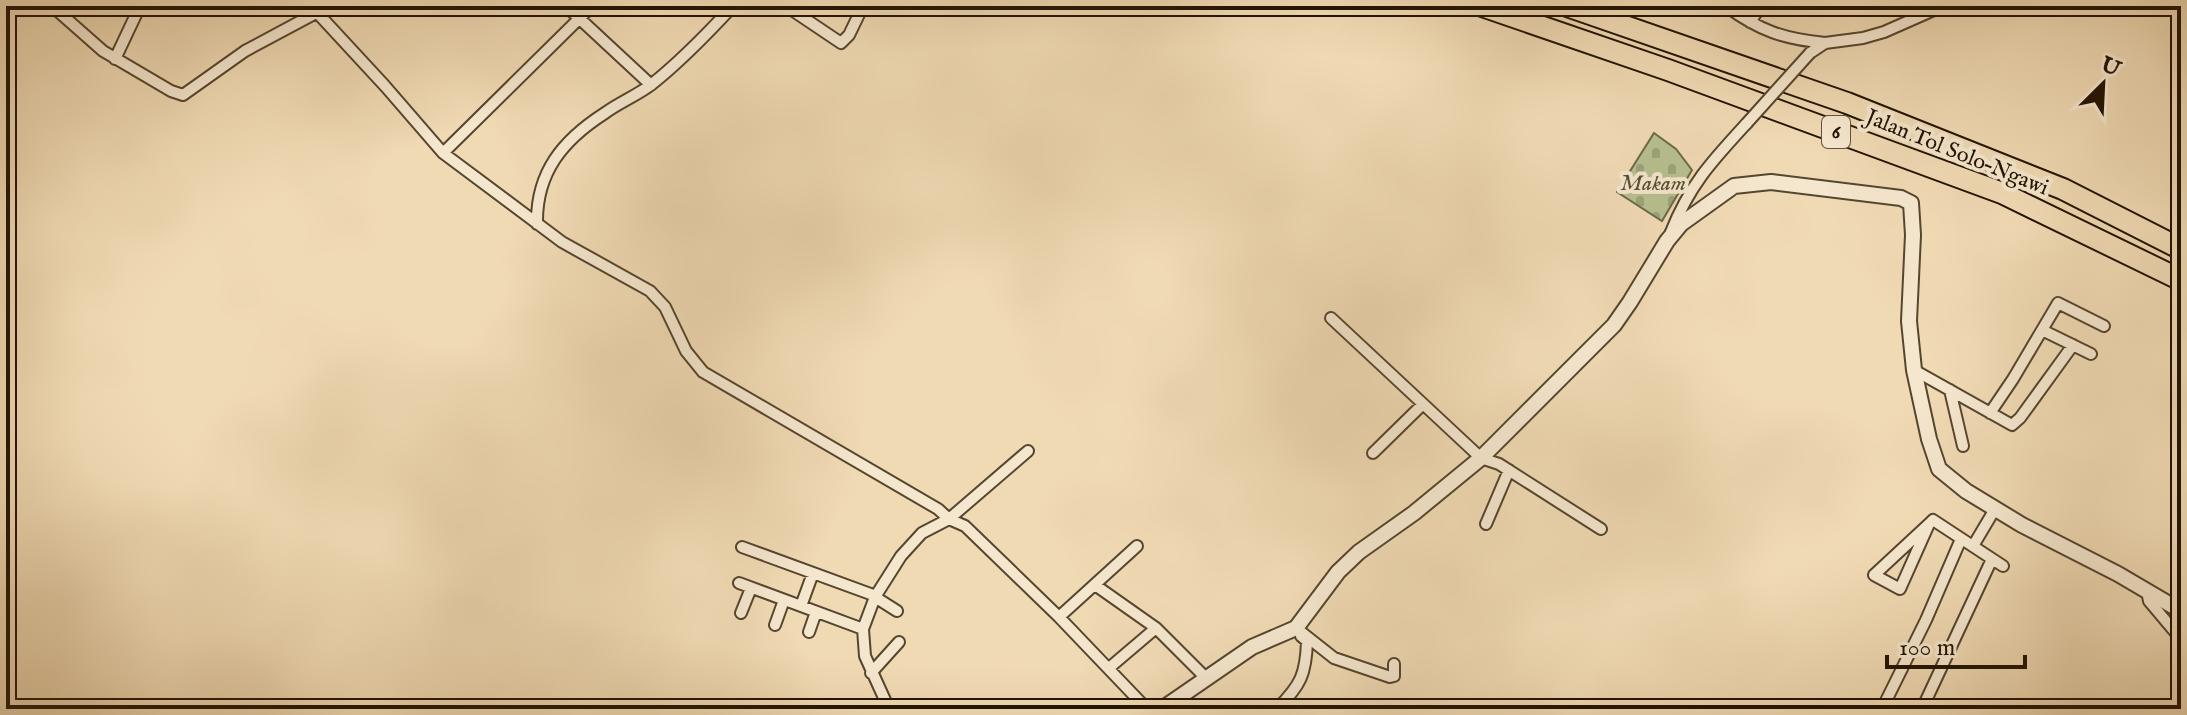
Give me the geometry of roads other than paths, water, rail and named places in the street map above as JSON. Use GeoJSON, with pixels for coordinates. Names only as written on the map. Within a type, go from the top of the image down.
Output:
{"type":"FeatureCollection","features":[{"type":"Feature","properties":{"kind":"highway","name":"Jalan Tol Solo–Ngawi"},"geometry":{"type":"LineString","coordinates":[[1482,6],[1668,70],[2002,193],[2181,280]]}},
{"type":"Feature","properties":{"kind":"highway","name":"Jalan Tol Solo–Ngawi"},"geometry":{"type":"LineString","coordinates":[[1567,6],[1861,109],[2063,189],[2181,249]]}},
{"type":"Feature","properties":{"kind":"street"},"geometry":{"type":"LineString","coordinates":[[52,6],[115,59],[183,95],[245,51],[314,9],[329,6]]}},
{"type":"Feature","properties":{"kind":"street"},"geometry":{"type":"LineString","coordinates":[[115,59],[140,6]]}},
{"type":"Feature","properties":{"kind":"street"},"geometry":{"type":"LineString","coordinates":[[566,6],[651,85]]}},
{"type":"Feature","properties":{"kind":"street"},"geometry":{"type":"LineString","coordinates":[[443,153],[592,6]]}},
{"type":"Feature","properties":{"kind":"street"},"geometry":{"type":"LineString","coordinates":[[537,224],[541,183],[566,145],[604,113],[651,85],[733,6]]}},
{"type":"Feature","properties":{"kind":"street"},"geometry":{"type":"LineString","coordinates":[[786,6],[841,43],[849,35],[863,6]]}},
{"type":"Feature","properties":{"kind":"street"},"geometry":{"type":"LineString","coordinates":[[1726,6],[1775,35],[1825,43],[1884,32],[1943,6]]}},
{"type":"Feature","properties":{"kind":"street"},"geometry":{"type":"LineString","coordinates":[[1750,22],[1761,6]]}},
{"type":"Feature","properties":{"kind":"street"},"geometry":{"type":"LineString","coordinates":[[314,9],[443,153],[537,224],[650,291],[665,307],[695,364],[711,378],[965,526],[1059,617],[1147,709]]}},
{"type":"Feature","properties":{"kind":"street"},"geometry":{"type":"LineString","coordinates":[[1667,241],[1689,193],[1810,53],[1825,43]]}},
{"type":"Feature","properties":{"kind":"street"},"geometry":{"type":"LineString","coordinates":[[1162,709],[1252,647],[1294,629],[1338,572],[1359,552],[1414,513],[1481,458],[1614,325],[1681,224],[1719,195],[1746,183],[1771,182],[1906,200],[1913,208],[1909,321],[1914,370],[1939,469],[1995,509],[2181,611]]}},
{"type":"Feature","properties":{"kind":"street"},"geometry":{"type":"LineString","coordinates":[[1990,413],[2058,303],[2104,326]]}},
{"type":"Feature","properties":{"kind":"street"},"geometry":{"type":"LineString","coordinates":[[1331,318],[1481,458],[1509,470],[1601,529]]}},
{"type":"Feature","properties":{"kind":"street"},"geometry":{"type":"LineString","coordinates":[[2042,330],[2091,354]]}},
{"type":"Feature","properties":{"kind":"street"},"geometry":{"type":"LineString","coordinates":[[1914,370],[2012,425],[2073,345]]}},
{"type":"Feature","properties":{"kind":"street"},"geometry":{"type":"LineString","coordinates":[[1950,390],[1963,446]]}},
{"type":"Feature","properties":{"kind":"street"},"geometry":{"type":"LineString","coordinates":[[1373,453],[1422,405]]}},
{"type":"Feature","properties":{"kind":"street"},"geometry":{"type":"LineString","coordinates":[[889,709],[865,656],[863,629],[875,596],[910,544],[922,533],[949,519],[1028,451]]}},
{"type":"Feature","properties":{"kind":"street"},"geometry":{"type":"LineString","coordinates":[[1486,524],[1509,470]]}},
{"type":"Feature","properties":{"kind":"street"},"geometry":{"type":"LineString","coordinates":[[1973,546],[1995,509]]}},
{"type":"Feature","properties":{"kind":"street"},"geometry":{"type":"LineString","coordinates":[[1929,524],[1900,589],[1874,575],[1933,520],[2003,566]]}},
{"type":"Feature","properties":{"kind":"street"},"geometry":{"type":"LineString","coordinates":[[1882,709],[1961,539]]}},
{"type":"Feature","properties":{"kind":"street"},"geometry":{"type":"LineString","coordinates":[[1059,617],[1137,546]]}},
{"type":"Feature","properties":{"kind":"street"},"geometry":{"type":"LineString","coordinates":[[742,547],[875,596],[897,611]]}},
{"type":"Feature","properties":{"kind":"street"},"geometry":{"type":"LineString","coordinates":[[1922,709],[1992,559]]}},
{"type":"Feature","properties":{"kind":"street"},"geometry":{"type":"LineString","coordinates":[[801,606],[813,573]]}},
{"type":"Feature","properties":{"kind":"street"},"geometry":{"type":"LineString","coordinates":[[739,583],[863,629]]}},
{"type":"Feature","properties":{"kind":"street"},"geometry":{"type":"LineString","coordinates":[[1095,585],[1156,628],[1205,677]]}},
{"type":"Feature","properties":{"kind":"street"},"geometry":{"type":"LineString","coordinates":[[741,613],[751,588]]}},
{"type":"Feature","properties":{"kind":"street"},"geometry":{"type":"LineString","coordinates":[[2147,591],[2149,601],[2181,639]]}},
{"type":"Feature","properties":{"kind":"street"},"geometry":{"type":"LineString","coordinates":[[775,625],[784,600]]}},
{"type":"Feature","properties":{"kind":"street"},"geometry":{"type":"LineString","coordinates":[[809,632],[816,612]]}},
{"type":"Feature","properties":{"kind":"street"},"geometry":{"type":"LineString","coordinates":[[1109,668],[1156,628]]}},
{"type":"Feature","properties":{"kind":"street"},"geometry":{"type":"LineString","coordinates":[[1294,629],[1334,658],[1390,677],[1394,676],[1394,664]]}},
{"type":"Feature","properties":{"kind":"street"},"geometry":{"type":"LineString","coordinates":[[1277,709],[1295,691],[1306,664],[1307,641],[1294,629]]}},
{"type":"Feature","properties":{"kind":"street"},"geometry":{"type":"LineString","coordinates":[[871,673],[899,642]]}},
{"type":"Feature","properties":{"kind":"park label","name":"Makam"},"geometry":{"type":"Point","coordinates":[1653,184]}}]}
